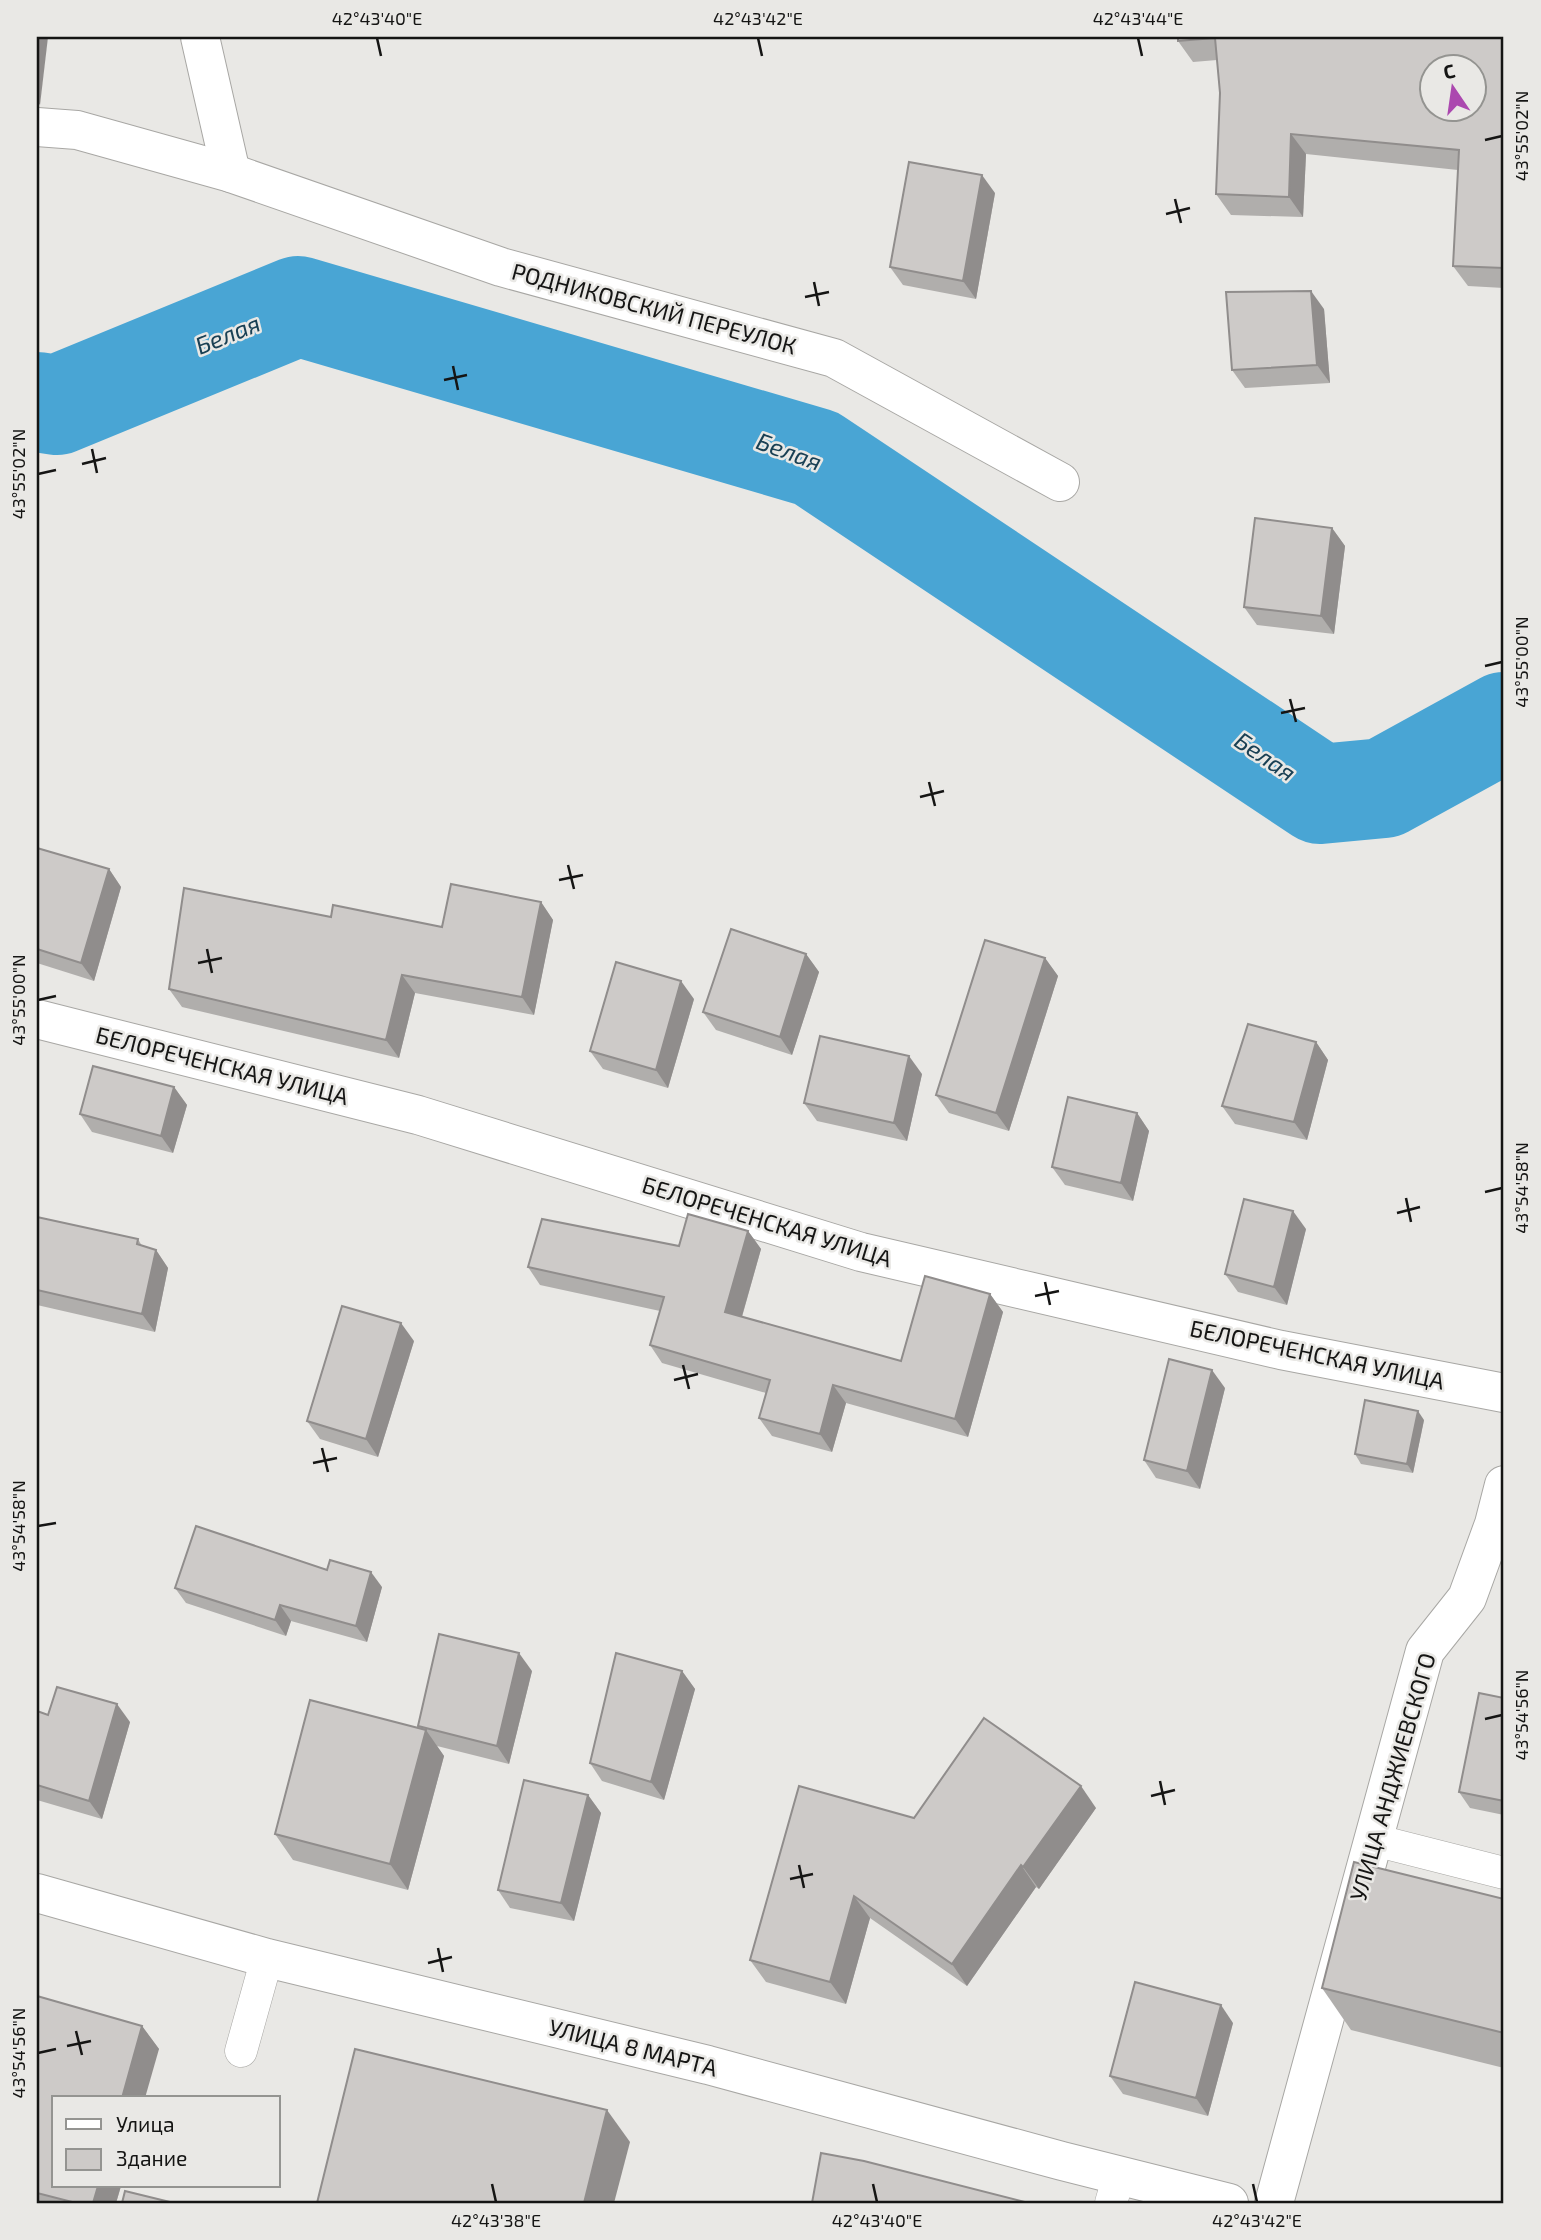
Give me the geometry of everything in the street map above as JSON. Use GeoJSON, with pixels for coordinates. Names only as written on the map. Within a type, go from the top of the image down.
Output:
{"type":"FeatureCollection","features":[{"type":"Feature","properties":{"kind":"street"},"geometry":{"type":"LineString","coordinates":[[200,37],[231,173]]}},
{"type":"Feature","properties":{"kind":"street","name":"РОДНИКОВСКИЙ ПЕРЕУЛОК"},"geometry":{"type":"LineString","coordinates":[[37,127],[77,130],[231,173],[501,267],[834,358],[1060,482]]}},
{"type":"Feature","properties":{"kind":"street","name":"БЕЛОРЕЧЕНСКАЯ УЛИЦА"},"geometry":{"type":"LineString","coordinates":[[37,1019],[418,1115],[861,1252],[1281,1350],[1504,1394]]}},
{"type":"Feature","properties":{"kind":"street","name":"УЛИЦА АНДЖИЕВСКОГО"},"geometry":{"type":"LineString","coordinates":[[1274,2203],[1425,1651],[1467,1598],[1494,1524],[1504,1485]]}},
{"type":"Feature","properties":{"kind":"street","name":"УЛИЦА 8 МАРТА"},"geometry":{"type":"LineString","coordinates":[[37,1893],[267,1958],[708,2066],[1115,2189],[1229,2203]]}},
{"type":"Feature","properties":{"kind":"lane"},"geometry":{"type":"LineString","coordinates":[[1374,1840],[1504,1873]]}},
{"type":"Feature","properties":{"kind":"lane"},"geometry":{"type":"LineString","coordinates":[[242,2051],[267,1958]]}},
{"type":"Feature","properties":{"kind":"building"},"geometry":{"type":"Polygon","coordinates":[[[1178,37],[1504,37],[1504,268],[1453,266],[1459,150],[1291,134],[1289,197],[1216,194],[1220,93],[1215,38],[1178,41],[1178,37]]]}},
{"type":"Feature","properties":{"kind":"building"},"geometry":{"type":"Polygon","coordinates":[[[909,162],[982,175],[963,281],[890,267],[909,162]]]}},
{"type":"Feature","properties":{"kind":"building"},"geometry":{"type":"Polygon","coordinates":[[[1311,291],[1317,365],[1232,370],[1226,292],[1311,291]]]}},
{"type":"Feature","properties":{"kind":"building"},"geometry":{"type":"Polygon","coordinates":[[[1255,518],[1332,528],[1321,616],[1244,607],[1255,518]]]}},
{"type":"Feature","properties":{"kind":"building"},"geometry":{"type":"Polygon","coordinates":[[[37,848],[109,869],[81,963],[37,949],[37,848]]]}},
{"type":"Feature","properties":{"kind":"building"},"geometry":{"type":"Polygon","coordinates":[[[451,884],[541,902],[522,997],[402,975],[386,1040],[169,989],[184,888],[331,917],[333,905],[442,927],[451,884]]]}},
{"type":"Feature","properties":{"kind":"building"},"geometry":{"type":"Polygon","coordinates":[[[731,929],[806,954],[780,1037],[703,1012],[731,929]]]}},
{"type":"Feature","properties":{"kind":"building"},"geometry":{"type":"Polygon","coordinates":[[[985,940],[1045,958],[996,1113],[936,1095],[985,940]]]}},
{"type":"Feature","properties":{"kind":"building"},"geometry":{"type":"Polygon","coordinates":[[[616,962],[681,981],[656,1070],[590,1051],[616,962]]]}},
{"type":"Feature","properties":{"kind":"building"},"geometry":{"type":"Polygon","coordinates":[[[1248,1024],[1316,1042],[1294,1122],[1222,1106],[1248,1024]]]}},
{"type":"Feature","properties":{"kind":"building"},"geometry":{"type":"Polygon","coordinates":[[[820,1036],[909,1056],[894,1123],[804,1103],[820,1036]]]}},
{"type":"Feature","properties":{"kind":"building"},"geometry":{"type":"Polygon","coordinates":[[[93,1066],[174,1087],[161,1136],[80,1114],[93,1066]]]}},
{"type":"Feature","properties":{"kind":"building"},"geometry":{"type":"Polygon","coordinates":[[[1068,1097],[1137,1113],[1121,1183],[1052,1167],[1068,1097]]]}},
{"type":"Feature","properties":{"kind":"building"},"geometry":{"type":"Polygon","coordinates":[[[1244,1199],[1293,1211],[1274,1287],[1225,1274],[1244,1199]]]}},
{"type":"Feature","properties":{"kind":"building"},"geometry":{"type":"Polygon","coordinates":[[[688,1214],[748,1231],[725,1312],[901,1361],[925,1276],[990,1294],[955,1419],[833,1385],[820,1434],[759,1418],[770,1380],[650,1345],[664,1297],[528,1267],[542,1219],[679,1246],[688,1214]]]}},
{"type":"Feature","properties":{"kind":"building"},"geometry":{"type":"Polygon","coordinates":[[[37,1217],[138,1239],[137,1244],[156,1250],[142,1314],[37,1290],[37,1217]]]}},
{"type":"Feature","properties":{"kind":"building"},"geometry":{"type":"Polygon","coordinates":[[[342,1306],[401,1323],[366,1439],[307,1421],[342,1306]]]}},
{"type":"Feature","properties":{"kind":"building"},"geometry":{"type":"Polygon","coordinates":[[[1169,1359],[1212,1370],[1187,1471],[1144,1460],[1169,1359]]]}},
{"type":"Feature","properties":{"kind":"building"},"geometry":{"type":"Polygon","coordinates":[[[1365,1400],[1418,1411],[1407,1464],[1355,1454],[1365,1400]]]}},
{"type":"Feature","properties":{"kind":"building"},"geometry":{"type":"Polygon","coordinates":[[[196,1526],[327,1570],[330,1560],[371,1572],[356,1626],[280,1605],[275,1620],[175,1588],[196,1526]]]}},
{"type":"Feature","properties":{"kind":"building"},"geometry":{"type":"Polygon","coordinates":[[[439,1634],[519,1653],[497,1746],[418,1726],[439,1634]]]}},
{"type":"Feature","properties":{"kind":"building"},"geometry":{"type":"Polygon","coordinates":[[[616,1653],[682,1671],[651,1782],[590,1763],[616,1653]]]}},
{"type":"Feature","properties":{"kind":"building"},"geometry":{"type":"Polygon","coordinates":[[[57,1687],[117,1704],[89,1801],[37,1785],[37,1711],[48,1715],[57,1687]]]}},
{"type":"Feature","properties":{"kind":"building"},"geometry":{"type":"Polygon","coordinates":[[[1479,1693],[1504,1698],[1504,1801],[1459,1792],[1479,1693]]]}},
{"type":"Feature","properties":{"kind":"building"},"geometry":{"type":"Polygon","coordinates":[[[310,1700],[426,1730],[390,1864],[275,1834],[310,1700]]]}},
{"type":"Feature","properties":{"kind":"building"},"geometry":{"type":"Polygon","coordinates":[[[984,1718],[1081,1786],[1023,1867],[1021,1865],[952,1964],[854,1896],[830,1982],[750,1960],[799,1786],[914,1818],[984,1718]]]}},
{"type":"Feature","properties":{"kind":"building"},"geometry":{"type":"Polygon","coordinates":[[[524,1780],[588,1795],[561,1903],[498,1890],[524,1780]]]}},
{"type":"Feature","properties":{"kind":"building"},"geometry":{"type":"Polygon","coordinates":[[[1354,1862],[1504,1899],[1504,2033],[1322,1988],[1354,1862]]]}},
{"type":"Feature","properties":{"kind":"building"},"geometry":{"type":"Polygon","coordinates":[[[1135,1982],[1221,2005],[1196,2098],[1110,2076],[1135,1982]]]}},
{"type":"Feature","properties":{"kind":"building"},"geometry":{"type":"Polygon","coordinates":[[[37,1996],[142,2026],[123,2096],[52,2096],[52,2188],[97,2188],[93,2203],[76,2203],[37,2193],[37,1996]]]}},
{"type":"Feature","properties":{"kind":"building"},"geometry":{"type":"Polygon","coordinates":[[[355,2049],[607,2110],[584,2203],[317,2203],[355,2049]]]}},
{"type":"Feature","properties":{"kind":"building"},"geometry":{"type":"Polygon","coordinates":[[[821,2153],[864,2161],[1025,2202],[812,2203],[821,2153]]]}},
{"type":"Feature","properties":{"kind":"building"},"geometry":{"type":"Polygon","coordinates":[[[125,2191],[174,2203],[122,2203],[125,2191]]]}},
{"type":"Feature","properties":{"kind":"waterway","name":"Белая"},"geometry":{"type":"LineString","coordinates":[[37,402],[57,405],[298,306],[816,458],[1320,794],[1384,788],[1504,722]]}}]}
